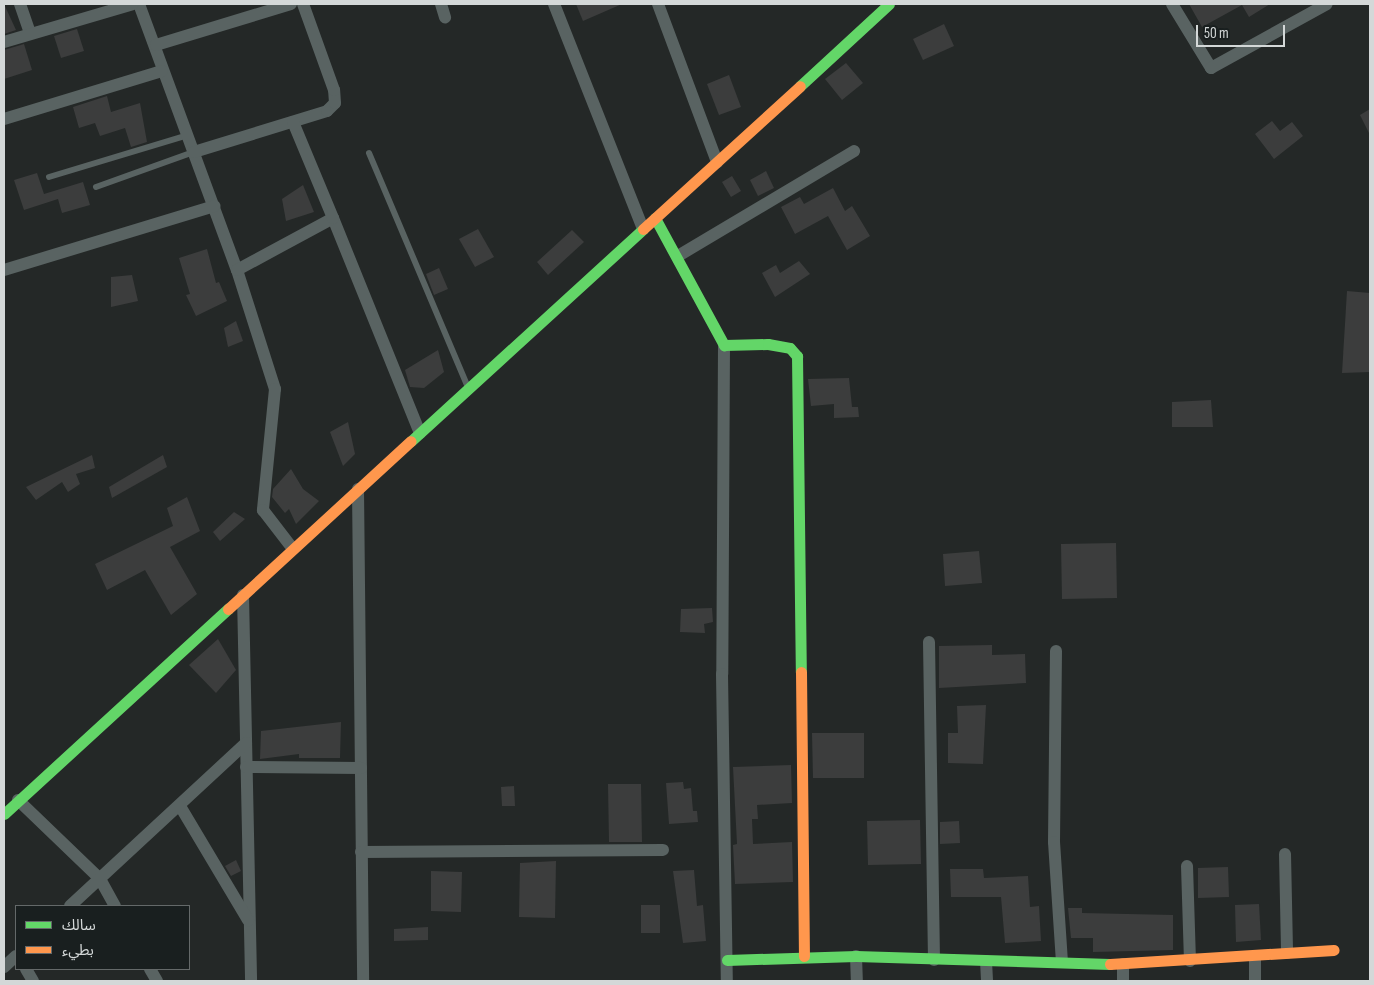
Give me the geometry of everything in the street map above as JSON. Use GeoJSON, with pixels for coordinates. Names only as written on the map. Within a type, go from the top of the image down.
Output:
{"type":"FeatureCollection","features":[{"type":"Feature","properties":{"kind":"street"},"geometry":{"type":"LineString","coordinates":[[20,4],[30,33]]}},
{"type":"Feature","properties":{"kind":"street"},"geometry":{"type":"LineString","coordinates":[[4,42],[133,4]]}},
{"type":"Feature","properties":{"kind":"street"},"geometry":{"type":"LineString","coordinates":[[139,4],[156,45],[162,71],[188,135],[237,270],[276,389],[263,510],[293,549]]}},
{"type":"Feature","properties":{"kind":"street"},"geometry":{"type":"LineString","coordinates":[[156,45],[290,4]]}},
{"type":"Feature","properties":{"kind":"street"},"geometry":{"type":"LineString","coordinates":[[194,152],[327,111],[335,103],[334,90],[303,4]]}},
{"type":"Feature","properties":{"kind":"street"},"geometry":{"type":"LineString","coordinates":[[441,4],[445,17]]}},
{"type":"Feature","properties":{"kind":"street"},"geometry":{"type":"LineString","coordinates":[[554,4],[643,229]]}},
{"type":"Feature","properties":{"kind":"street"},"geometry":{"type":"LineString","coordinates":[[658,4],[717,162]]}},
{"type":"Feature","properties":{"kind":"street"},"geometry":{"type":"LineString","coordinates":[[4,814],[890,4]]}},
{"type":"Feature","properties":{"kind":"street"},"geometry":{"type":"LineString","coordinates":[[1172,4],[1211,68],[1326,4]]}},
{"type":"Feature","properties":{"kind":"street"},"geometry":{"type":"LineString","coordinates":[[4,119],[162,71]]}},
{"type":"Feature","properties":{"kind":"street"},"geometry":{"type":"LineString","coordinates":[[293,122],[420,433]]}},
{"type":"Feature","properties":{"kind":"street"},"geometry":{"type":"LineString","coordinates":[[678,256],[854,151]]}},
{"type":"Feature","properties":{"kind":"street"},"geometry":{"type":"LineString","coordinates":[[4,270],[214,206]]}},
{"type":"Feature","properties":{"kind":"street"},"geometry":{"type":"LineString","coordinates":[[237,270],[333,218]]}},
{"type":"Feature","properties":{"kind":"street"},"geometry":{"type":"LineString","coordinates":[[656,218],[724,345],[722,674],[727,981]]}},
{"type":"Feature","properties":{"kind":"street"},"geometry":{"type":"LineString","coordinates":[[724,345],[790,348],[797,356],[799,368],[804,956]]}},
{"type":"Feature","properties":{"kind":"street"},"geometry":{"type":"LineString","coordinates":[[358,489],[362,981]]}},
{"type":"Feature","properties":{"kind":"street"},"geometry":{"type":"LineString","coordinates":[[243,595],[251,981]]}},
{"type":"Feature","properties":{"kind":"street"},"geometry":{"type":"LineString","coordinates":[[929,642],[934,960]]}},
{"type":"Feature","properties":{"kind":"street"},"geometry":{"type":"LineString","coordinates":[[1056,651],[1054,842],[1062,962]]}},
{"type":"Feature","properties":{"kind":"street"},"geometry":{"type":"LineString","coordinates":[[71,905],[246,743]]}},
{"type":"Feature","properties":{"kind":"street"},"geometry":{"type":"LineString","coordinates":[[246,767],[361,768]]}},
{"type":"Feature","properties":{"kind":"street"},"geometry":{"type":"LineString","coordinates":[[18,800],[100,879],[114,905]]}},
{"type":"Feature","properties":{"kind":"street"},"geometry":{"type":"LineString","coordinates":[[180,806],[250,922]]}},
{"type":"Feature","properties":{"kind":"street"},"geometry":{"type":"LineString","coordinates":[[361,852],[662,850]]}},
{"type":"Feature","properties":{"kind":"street"},"geometry":{"type":"LineString","coordinates":[[1285,854],[1287,953]]}},
{"type":"Feature","properties":{"kind":"street"},"geometry":{"type":"LineString","coordinates":[[1187,866],[1190,961]]}},
{"type":"Feature","properties":{"kind":"street"},"geometry":{"type":"LineString","coordinates":[[726,960],[804,956],[856,956],[934,960],[1123,964],[1334,950]]}},
{"type":"Feature","properties":{"kind":"street"},"geometry":{"type":"LineString","coordinates":[[856,956],[857,981]]}},
{"type":"Feature","properties":{"kind":"street"},"geometry":{"type":"LineString","coordinates":[[1254,956],[1255,981]]}},
{"type":"Feature","properties":{"kind":"street"},"geometry":{"type":"LineString","coordinates":[[4,967],[15,957]]}},
{"type":"Feature","properties":{"kind":"street"},"geometry":{"type":"LineString","coordinates":[[986,961],[986,981]]}},
{"type":"Feature","properties":{"kind":"street"},"geometry":{"type":"LineString","coordinates":[[1123,964],[1123,981]]}},
{"type":"Feature","properties":{"kind":"street"},"geometry":{"type":"LineString","coordinates":[[27,970],[33,981]]}},
{"type":"Feature","properties":{"kind":"street"},"geometry":{"type":"LineString","coordinates":[[151,970],[157,981]]}},
{"type":"Feature","properties":{"kind":"lane"},"geometry":{"type":"LineString","coordinates":[[49,177],[188,135]]}},
{"type":"Feature","properties":{"kind":"lane"},"geometry":{"type":"LineString","coordinates":[[96,187],[194,152]]}},
{"type":"Feature","properties":{"kind":"lane"},"geometry":{"type":"LineString","coordinates":[[369,153],[468,388]]}},
{"type":"Feature","properties":{"kind":"building"},"geometry":{"type":"Polygon","coordinates":[[[4,4],[16,30],[4,34],[4,4]]]}},
{"type":"Feature","properties":{"kind":"building"},"geometry":{"type":"Polygon","coordinates":[[[576,4],[622,4],[583,21],[576,4]]]}},
{"type":"Feature","properties":{"kind":"building"},"geometry":{"type":"Polygon","coordinates":[[[1189,4],[1270,4],[1249,17],[1242,5],[1202,27],[1189,4]]]}},
{"type":"Feature","properties":{"kind":"building"},"geometry":{"type":"Polygon","coordinates":[[[944,24],[954,46],[923,60],[913,39],[944,24]]]}},
{"type":"Feature","properties":{"kind":"building"},"geometry":{"type":"Polygon","coordinates":[[[77,29],[84,51],[61,58],[54,36],[77,29]]]}},
{"type":"Feature","properties":{"kind":"building"},"geometry":{"type":"Polygon","coordinates":[[[24,44],[32,70],[4,79],[4,50],[24,44]]]}},
{"type":"Feature","properties":{"kind":"building"},"geometry":{"type":"Polygon","coordinates":[[[846,63],[863,83],[842,100],[825,79],[846,63]]]}},
{"type":"Feature","properties":{"kind":"building"},"geometry":{"type":"Polygon","coordinates":[[[729,75],[741,107],[719,115],[707,84],[729,75]]]}},
{"type":"Feature","properties":{"kind":"building"},"geometry":{"type":"Polygon","coordinates":[[[107,96],[111,112],[140,103],[147,142],[131,147],[125,128],[100,136],[95,123],[79,128],[73,107],[107,96]]]}},
{"type":"Feature","properties":{"kind":"building"},"geometry":{"type":"Polygon","coordinates":[[[1370,109],[1370,135],[1360,115],[1370,109]]]}},
{"type":"Feature","properties":{"kind":"building"},"geometry":{"type":"Polygon","coordinates":[[[1272,121],[1280,131],[1292,122],[1303,136],[1274,159],[1255,134],[1272,121]]]}},
{"type":"Feature","properties":{"kind":"building"},"geometry":{"type":"Polygon","coordinates":[[[766,171],[774,188],[758,196],[750,180],[766,171]]]}},
{"type":"Feature","properties":{"kind":"building"},"geometry":{"type":"Polygon","coordinates":[[[37,173],[44,194],[83,182],[90,205],[62,213],[58,199],[24,210],[14,180],[37,173]]]}},
{"type":"Feature","properties":{"kind":"building"},"geometry":{"type":"Polygon","coordinates":[[[732,176],[741,191],[731,197],[722,182],[732,176]]]}},
{"type":"Feature","properties":{"kind":"building"},"geometry":{"type":"Polygon","coordinates":[[[303,185],[314,212],[286,221],[282,199],[303,185]]]}},
{"type":"Feature","properties":{"kind":"building"},"geometry":{"type":"Polygon","coordinates":[[[833,188],[845,211],[852,206],[870,236],[847,250],[828,216],[795,234],[781,207],[800,197],[804,204],[833,188]]]}},
{"type":"Feature","properties":{"kind":"building"},"geometry":{"type":"Polygon","coordinates":[[[478,229],[494,257],[475,267],[459,239],[478,229]]]}},
{"type":"Feature","properties":{"kind":"building"},"geometry":{"type":"Polygon","coordinates":[[[572,230],[584,242],[548,275],[537,262],[572,230]]]}},
{"type":"Feature","properties":{"kind":"building"},"geometry":{"type":"Polygon","coordinates":[[[207,249],[216,283],[219,282],[227,301],[196,316],[186,295],[190,294],[179,258],[207,249]]]}},
{"type":"Feature","properties":{"kind":"building"},"geometry":{"type":"Polygon","coordinates":[[[799,261],[810,274],[775,297],[762,273],[776,265],[780,273],[799,261]]]}},
{"type":"Feature","properties":{"kind":"building"},"geometry":{"type":"Polygon","coordinates":[[[439,268],[448,289],[434,295],[426,274],[439,268]]]}},
{"type":"Feature","properties":{"kind":"building"},"geometry":{"type":"Polygon","coordinates":[[[132,275],[138,301],[111,307],[111,277],[132,275]]]}},
{"type":"Feature","properties":{"kind":"building"},"geometry":{"type":"Polygon","coordinates":[[[1347,291],[1370,293],[1370,372],[1342,373],[1347,291]]]}},
{"type":"Feature","properties":{"kind":"building"},"geometry":{"type":"Polygon","coordinates":[[[236,321],[243,341],[228,347],[224,328],[236,321]]]}},
{"type":"Feature","properties":{"kind":"building"},"geometry":{"type":"Polygon","coordinates":[[[438,350],[444,372],[424,388],[410,387],[405,370],[438,350]]]}},
{"type":"Feature","properties":{"kind":"building"},"geometry":{"type":"Polygon","coordinates":[[[849,378],[852,407],[858,407],[859,417],[834,418],[834,404],[811,406],[808,379],[849,378]]]}},
{"type":"Feature","properties":{"kind":"building"},"geometry":{"type":"Polygon","coordinates":[[[1211,400],[1213,427],[1172,427],[1172,402],[1211,400]]]}},
{"type":"Feature","properties":{"kind":"building"},"geometry":{"type":"Polygon","coordinates":[[[348,422],[355,454],[343,466],[330,432],[348,422]]]}},
{"type":"Feature","properties":{"kind":"building"},"geometry":{"type":"Polygon","coordinates":[[[92,455],[95,468],[76,474],[80,484],[68,492],[62,482],[36,500],[26,487],[92,455]]]}},
{"type":"Feature","properties":{"kind":"building"},"geometry":{"type":"Polygon","coordinates":[[[163,455],[167,467],[112,498],[109,487],[163,455]]]}},
{"type":"Feature","properties":{"kind":"building"},"geometry":{"type":"Polygon","coordinates":[[[291,469],[303,489],[319,501],[296,524],[289,509],[285,513],[272,497],[273,489],[291,469]]]}},
{"type":"Feature","properties":{"kind":"building"},"geometry":{"type":"Polygon","coordinates":[[[187,497],[200,531],[170,547],[197,594],[171,615],[145,570],[107,590],[95,564],[173,526],[167,508],[187,497]]]}},
{"type":"Feature","properties":{"kind":"building"},"geometry":{"type":"Polygon","coordinates":[[[234,512],[245,519],[220,541],[213,532],[234,512]]]}},
{"type":"Feature","properties":{"kind":"building"},"geometry":{"type":"Polygon","coordinates":[[[1116,543],[1117,598],[1062,599],[1061,544],[1116,543]]]}},
{"type":"Feature","properties":{"kind":"building"},"geometry":{"type":"Polygon","coordinates":[[[979,551],[982,583],[945,586],[943,554],[979,551]]]}},
{"type":"Feature","properties":{"kind":"building"},"geometry":{"type":"Polygon","coordinates":[[[712,608],[713,622],[704,624],[705,633],[680,632],[681,609],[712,608]]]}},
{"type":"Feature","properties":{"kind":"building"},"geometry":{"type":"Polygon","coordinates":[[[218,639],[236,670],[216,693],[189,665],[218,639]]]}},
{"type":"Feature","properties":{"kind":"building"},"geometry":{"type":"Polygon","coordinates":[[[992,645],[992,655],[1025,654],[1026,683],[939,688],[939,646],[992,645]]]}},
{"type":"Feature","properties":{"kind":"building"},"geometry":{"type":"Polygon","coordinates":[[[986,705],[983,764],[948,763],[948,733],[958,733],[957,706],[986,705]]]}},
{"type":"Feature","properties":{"kind":"building"},"geometry":{"type":"Polygon","coordinates":[[[341,722],[340,758],[299,758],[299,754],[260,759],[261,731],[341,722]]]}},
{"type":"Feature","properties":{"kind":"building"},"geometry":{"type":"Polygon","coordinates":[[[812,733],[864,733],[864,778],[813,778],[812,733]]]}},
{"type":"Feature","properties":{"kind":"building"},"geometry":{"type":"Polygon","coordinates":[[[791,765],[792,803],[757,805],[758,819],[752,819],[753,844],[792,842],[793,882],[735,884],[733,845],[737,844],[733,767],[791,765]]]}},
{"type":"Feature","properties":{"kind":"building"},"geometry":{"type":"Polygon","coordinates":[[[683,782],[684,789],[691,788],[693,811],[697,811],[698,822],[669,824],[666,783],[683,782]]]}},
{"type":"Feature","properties":{"kind":"building"},"geometry":{"type":"Polygon","coordinates":[[[608,784],[641,784],[642,842],[609,842],[608,784]]]}},
{"type":"Feature","properties":{"kind":"building"},"geometry":{"type":"Polygon","coordinates":[[[514,786],[515,806],[502,806],[501,787],[514,786]]]}},
{"type":"Feature","properties":{"kind":"building"},"geometry":{"type":"Polygon","coordinates":[[[920,820],[921,864],[868,865],[867,821],[920,820]]]}},
{"type":"Feature","properties":{"kind":"building"},"geometry":{"type":"Polygon","coordinates":[[[959,821],[960,843],[940,844],[940,822],[959,821]]]}},
{"type":"Feature","properties":{"kind":"building"},"geometry":{"type":"Polygon","coordinates":[[[236,860],[241,871],[231,876],[225,866],[236,860]]]}},
{"type":"Feature","properties":{"kind":"building"},"geometry":{"type":"Polygon","coordinates":[[[556,861],[555,918],[519,917],[520,863],[556,861]]]}},
{"type":"Feature","properties":{"kind":"building"},"geometry":{"type":"Polygon","coordinates":[[[1228,867],[1229,897],[1198,898],[1198,868],[1228,867]]]}},
{"type":"Feature","properties":{"kind":"building"},"geometry":{"type":"Polygon","coordinates":[[[950,869],[983,869],[984,878],[1028,876],[1030,907],[1039,906],[1041,941],[1005,943],[1001,897],[951,897],[950,869]]]}},
{"type":"Feature","properties":{"kind":"building"},"geometry":{"type":"Polygon","coordinates":[[[694,870],[697,906],[703,905],[706,941],[683,943],[673,871],[694,870]]]}},
{"type":"Feature","properties":{"kind":"building"},"geometry":{"type":"Polygon","coordinates":[[[431,871],[462,872],[461,912],[431,911],[431,871]]]}},
{"type":"Feature","properties":{"kind":"building"},"geometry":{"type":"Polygon","coordinates":[[[1259,904],[1261,940],[1236,942],[1235,905],[1259,904]]]}},
{"type":"Feature","properties":{"kind":"building"},"geometry":{"type":"Polygon","coordinates":[[[641,905],[660,905],[660,933],[641,933],[641,905]]]}},
{"type":"Feature","properties":{"kind":"building"},"geometry":{"type":"Polygon","coordinates":[[[1068,908],[1082,908],[1082,913],[1173,915],[1173,950],[1093,952],[1093,938],[1071,938],[1068,908]]]}},
{"type":"Feature","properties":{"kind":"building"},"geometry":{"type":"Polygon","coordinates":[[[428,927],[428,940],[394,941],[394,929],[428,927]]]}},
{"type":"Feature","properties":{"kind":"traffic: fast"},"geometry":{"type":"LineString","coordinates":[[800,86],[889,4]]}},
{"type":"Feature","properties":{"kind":"traffic: fast"},"geometry":{"type":"LineString","coordinates":[[655,218],[724,345],[768,344],[790,348],[797,356],[801,672]]}},
{"type":"Feature","properties":{"kind":"traffic: fast"},"geometry":{"type":"LineString","coordinates":[[411,441],[643,229]]}},
{"type":"Feature","properties":{"kind":"traffic: fast"},"geometry":{"type":"LineString","coordinates":[[4,814],[228,609]]}},
{"type":"Feature","properties":{"kind":"traffic: fast"},"geometry":{"type":"LineString","coordinates":[[727,960],[856,956],[1110,964]]}},
{"type":"Feature","properties":{"kind":"traffic: slow"},"geometry":{"type":"LineString","coordinates":[[643,229],[800,86]]}},
{"type":"Feature","properties":{"kind":"traffic: slow"},"geometry":{"type":"LineString","coordinates":[[228,609],[411,441]]}},
{"type":"Feature","properties":{"kind":"traffic: slow"},"geometry":{"type":"LineString","coordinates":[[801,672],[804,956]]}},
{"type":"Feature","properties":{"kind":"traffic: slow"},"geometry":{"type":"LineString","coordinates":[[1110,964],[1334,950]]}}]}
